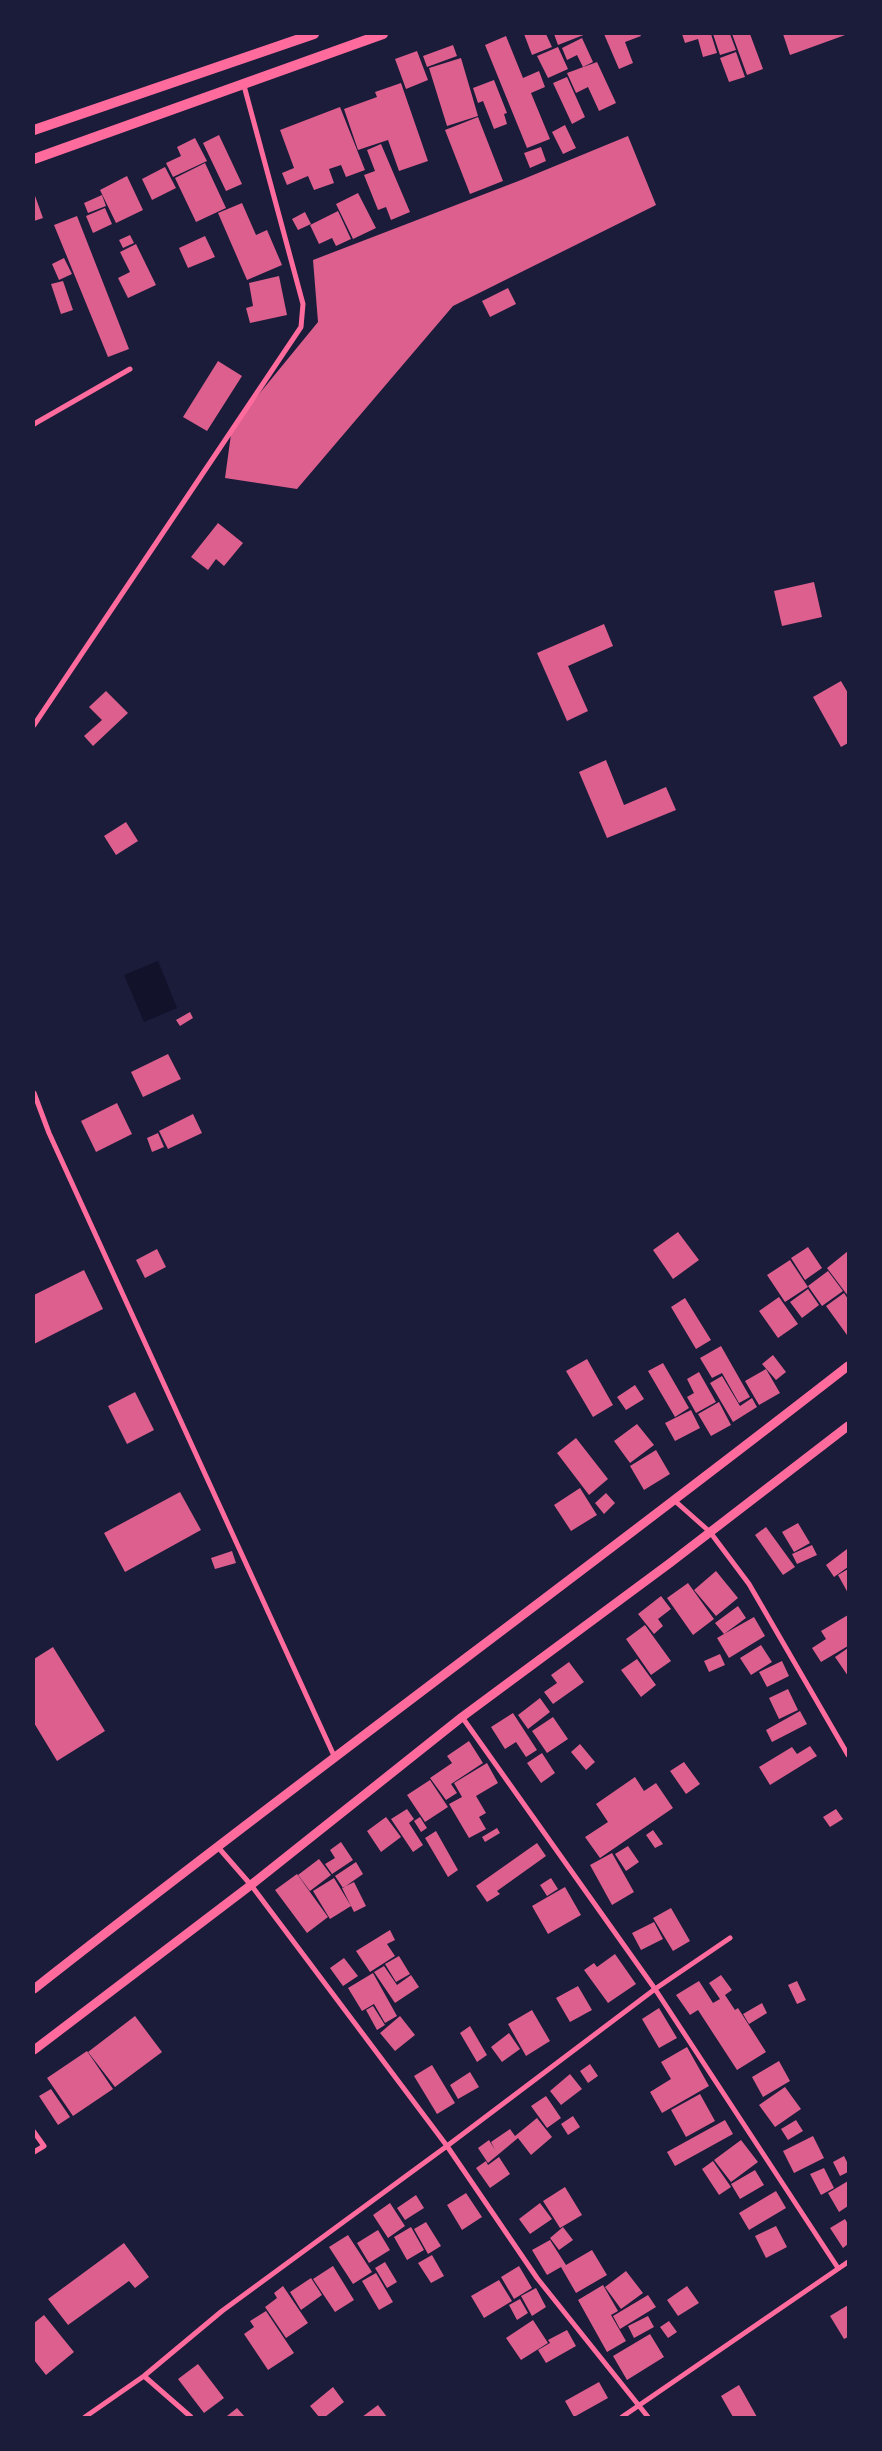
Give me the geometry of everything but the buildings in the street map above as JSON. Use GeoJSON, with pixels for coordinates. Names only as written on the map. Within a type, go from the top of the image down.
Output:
{"type":"FeatureCollection","features":[{"type":"Feature","properties":{"kind":"main road"},"geometry":{"type":"LineString","coordinates":[[34,130],[314,34]]}},
{"type":"Feature","properties":{"kind":"main road"},"geometry":{"type":"LineString","coordinates":[[34,159],[243,82],[383,34]]}},
{"type":"Feature","properties":{"kind":"street"},"geometry":{"type":"LineString","coordinates":[[34,725],[301,327],[303,304],[243,82]]}},
{"type":"Feature","properties":{"kind":"street"},"geometry":{"type":"LineString","coordinates":[[34,424],[130,369]]}},
{"type":"Feature","properties":{"kind":"street"},"geometry":{"type":"LineString","coordinates":[[34,1093],[49,1133],[335,1759]]}},
{"type":"Feature","properties":{"kind":"street"},"geometry":{"type":"LineString","coordinates":[[34,1989],[217,1846],[335,1759],[675,1501],[848,1366]]}},
{"type":"Feature","properties":{"kind":"street"},"geometry":{"type":"LineString","coordinates":[[34,2050],[251,1885],[462,1717],[710,1532],[848,1426]]}},
{"type":"Feature","properties":{"kind":"street"},"geometry":{"type":"LineString","coordinates":[[675,1501],[710,1532],[749,1584],[848,1755]]}},
{"type":"Feature","properties":{"kind":"street"},"geometry":{"type":"LineString","coordinates":[[462,1717],[655,1989],[838,2268]]}},
{"type":"Feature","properties":{"kind":"street"},"geometry":{"type":"LineString","coordinates":[[217,1846],[251,1885],[447,2146],[537,2278],[648,2417]]}},
{"type":"Feature","properties":{"kind":"street"},"geometry":{"type":"LineString","coordinates":[[85,2417],[144,2376],[222,2311],[447,2146],[655,1989],[730,1938]]}},
{"type":"Feature","properties":{"kind":"street"},"geometry":{"type":"LineString","coordinates":[[34,2132],[44,2146],[34,2152]]}},
{"type":"Feature","properties":{"kind":"street"},"geometry":{"type":"LineString","coordinates":[[622,2417],[848,2262]]}},
{"type":"Feature","properties":{"kind":"street"},"geometry":{"type":"LineString","coordinates":[[144,2376],[191,2417]]}},
{"type":"Feature","properties":{"kind":"shaded area"},"geometry":{"type":"Polygon","coordinates":[[[158,961],[177,1008],[144,1022],[124,975],[158,961]]]}}]}
